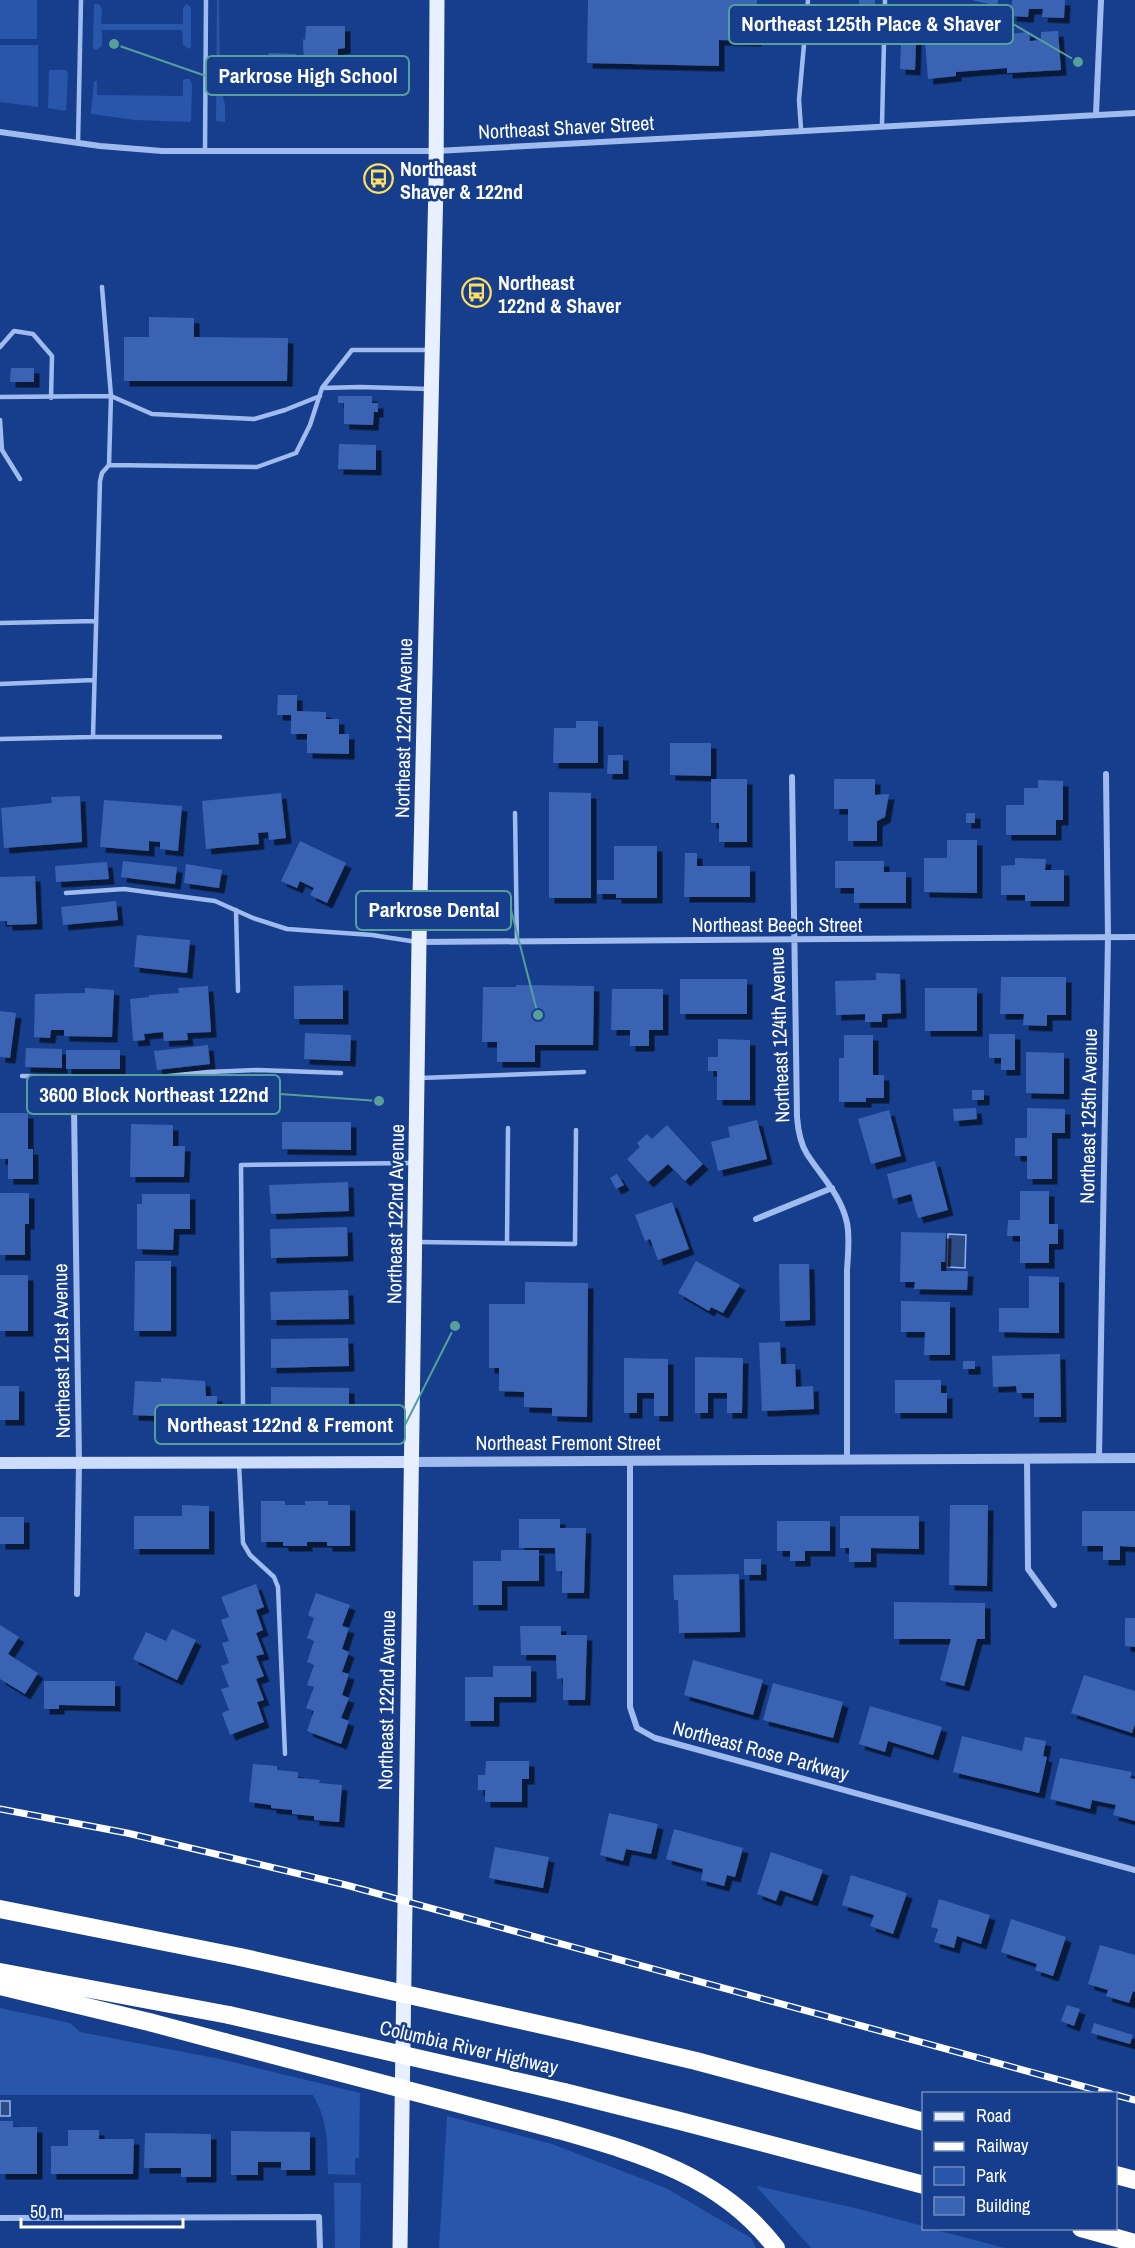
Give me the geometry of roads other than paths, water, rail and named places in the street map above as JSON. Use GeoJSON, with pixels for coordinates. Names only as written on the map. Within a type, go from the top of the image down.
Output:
{"type":"FeatureCollection","features":[{"type":"Feature","properties":{"kind":"highway","name":"Columbia River Highway"},"geometry":{"type":"LineString","coordinates":[[0,1909],[240,1957],[578,2033],[696,2061],[922,2121]]}},
{"type":"Feature","properties":{"kind":"highway","name":"Columbia River Highway"},"geometry":{"type":"LineString","coordinates":[[0,1972],[229,2015],[564,2092],[922,2185]]}},
{"type":"Feature","properties":{"kind":"highway"},"geometry":{"type":"LineString","coordinates":[[0,1986],[149,2022],[555,2129],[637,2153],[697,2180],[725,2197],[764,2232],[776,2248]]}},
{"type":"Feature","properties":{"kind":"highway"},"geometry":{"type":"LineString","coordinates":[[1117,2175],[1135,2180]]}},
{"type":"Feature","properties":{"kind":"highway"},"geometry":{"type":"LineString","coordinates":[[1085,2230],[1135,2243]]}},
{"type":"Feature","properties":{"kind":"main road","name":"Northeast 122nd Avenue"},"geometry":{"type":"LineString","coordinates":[[400,2248],[416,1163],[438,0]]}},
{"type":"Feature","properties":{"kind":"main road","name":"Northeast Fremont Street"},"geometry":{"type":"LineString","coordinates":[[0,1463],[411,1462]]}},
{"type":"Feature","properties":{"kind":"street"},"geometry":{"type":"LineString","coordinates":[[1096,114],[1101,0]]}},
{"type":"Feature","properties":{"kind":"street","name":"Northeast Shaver Street"},"geometry":{"type":"LineString","coordinates":[[0,132],[78,143],[162,151],[436,151],[801,129],[1135,113]]}},
{"type":"Feature","properties":{"kind":"street","name":"Northeast 125th Avenue"},"geometry":{"type":"LineString","coordinates":[[1099,1458],[1108,937],[1106,774]]}},
{"type":"Feature","properties":{"kind":"street","name":"Northeast 124th Avenue"},"geometry":{"type":"LineString","coordinates":[[792,777],[797,1118],[799,1136],[807,1154],[832,1188],[847,1221],[849,1242],[847,1460]]}},
{"type":"Feature","properties":{"kind":"street","name":"Northeast Beech Street"},"geometry":{"type":"LineString","coordinates":[[420,942],[1135,937]]}},
{"type":"Feature","properties":{"kind":"street","name":"Northeast 121st Avenue"},"geometry":{"type":"LineString","coordinates":[[74,1107],[79,1462],[77,1594]]}},
{"type":"Feature","properties":{"kind":"street"},"geometry":{"type":"LineString","coordinates":[[756,1219],[832,1188]]}},
{"type":"Feature","properties":{"kind":"street","name":"Northeast Fremont Street"},"geometry":{"type":"LineString","coordinates":[[411,1462],[1135,1458]]}},
{"type":"Feature","properties":{"kind":"street"},"geometry":{"type":"LineString","coordinates":[[1027,1459],[1028,1569],[1054,1605]]}},
{"type":"Feature","properties":{"kind":"street","name":"Northeast Rose Parkway"},"geometry":{"type":"LineString","coordinates":[[630,1462],[630,1707],[638,1728],[655,1738],[1135,1870]]}},
{"type":"Feature","properties":{"kind":"street"},"geometry":{"type":"LineString","coordinates":[[0,2218],[319,2217],[320,2248]]}},
{"type":"Feature","properties":{"kind":"lane"},"geometry":{"type":"LineString","coordinates":[[78,143],[81,0]]}},
{"type":"Feature","properties":{"kind":"lane"},"geometry":{"type":"LineString","coordinates":[[205,151],[206,0]]}},
{"type":"Feature","properties":{"kind":"lane"},"geometry":{"type":"LineString","coordinates":[[801,129],[799,100],[808,0]]}},
{"type":"Feature","properties":{"kind":"lane"},"geometry":{"type":"LineString","coordinates":[[882,125],[885,0]]}},
{"type":"Feature","properties":{"kind":"lane"},"geometry":{"type":"LineString","coordinates":[[93,736],[100,481],[102,473],[109,465],[111,396],[102,287]]}},
{"type":"Feature","properties":{"kind":"lane"},"geometry":{"type":"LineString","coordinates":[[0,347],[14,331],[33,334],[52,356],[51,398]]}},
{"type":"Feature","properties":{"kind":"lane"},"geometry":{"type":"LineString","coordinates":[[109,465],[257,467],[296,453],[310,425],[321,396],[321,388],[352,350],[432,350]]}},
{"type":"Feature","properties":{"kind":"lane"},"geometry":{"type":"LineString","coordinates":[[321,388],[431,390]]}},
{"type":"Feature","properties":{"kind":"lane"},"geometry":{"type":"LineString","coordinates":[[0,397],[111,396],[152,414],[254,419],[321,396]]}},
{"type":"Feature","properties":{"kind":"lane"},"geometry":{"type":"LineString","coordinates":[[0,420],[2,450],[20,479]]}},
{"type":"Feature","properties":{"kind":"lane"},"geometry":{"type":"LineString","coordinates":[[0,623],[96,621]]}},
{"type":"Feature","properties":{"kind":"lane"},"geometry":{"type":"LineString","coordinates":[[0,684],[94,680]]}},
{"type":"Feature","properties":{"kind":"lane"},"geometry":{"type":"LineString","coordinates":[[0,740],[93,736],[220,736]]}},
{"type":"Feature","properties":{"kind":"lane"},"geometry":{"type":"LineString","coordinates":[[515,813],[517,942]]}},
{"type":"Feature","properties":{"kind":"lane"},"geometry":{"type":"LineString","coordinates":[[66,893],[123,889],[215,900],[253,918],[287,929],[372,935],[420,942]]}},
{"type":"Feature","properties":{"kind":"lane"},"geometry":{"type":"LineString","coordinates":[[236,910],[238,991]]}},
{"type":"Feature","properties":{"kind":"lane"},"geometry":{"type":"LineString","coordinates":[[22,1076],[149,1078],[258,1070],[341,1073]]}},
{"type":"Feature","properties":{"kind":"lane"},"geometry":{"type":"LineString","coordinates":[[418,1078],[584,1072]]}},
{"type":"Feature","properties":{"kind":"lane"},"geometry":{"type":"LineString","coordinates":[[73,1078],[74,1107]]}},
{"type":"Feature","properties":{"kind":"lane"},"geometry":{"type":"LineString","coordinates":[[507,1243],[508,1128]]}},
{"type":"Feature","properties":{"kind":"lane"},"geometry":{"type":"LineString","coordinates":[[416,1242],[575,1244],[576,1130]]}},
{"type":"Feature","properties":{"kind":"lane"},"geometry":{"type":"LineString","coordinates":[[243,1407],[242,1165],[416,1163]]}},
{"type":"Feature","properties":{"kind":"lane"},"geometry":{"type":"LineString","coordinates":[[239,1463],[243,1543],[250,1555],[274,1576],[278,1587],[285,1754]]}},
{"type":"Feature","properties":{"kind":"railway"},"geometry":{"type":"LineString","coordinates":[[0,1809],[127,1833],[346,1885],[1104,2092]]}},
{"type":"Feature","properties":{"kind":"railway"},"geometry":{"type":"LineString","coordinates":[[1117,2095],[1135,2100]]}},
{"type":"Feature","properties":{"kind":"place","name":"Parkrose High School"},"geometry":{"type":"Point","coordinates":[114,44]}},
{"type":"Feature","properties":{"kind":"place","name":"Northeast 125th Place & Shaver"},"geometry":{"type":"Point","coordinates":[1078,62]}},
{"type":"Feature","properties":{"kind":"place","name":"Northeast Shaver & 122nd"},"geometry":{"type":"Point","coordinates":[379,179]}},
{"type":"Feature","properties":{"kind":"place","name":"Northeast 122nd & Shaver"},"geometry":{"type":"Point","coordinates":[477,293]}},
{"type":"Feature","properties":{"kind":"place","name":"Parkrose Dental"},"geometry":{"type":"Point","coordinates":[538,1015]}},
{"type":"Feature","properties":{"kind":"place","name":"3600 Block Northeast 122nd"},"geometry":{"type":"Point","coordinates":[379,1101]}},
{"type":"Feature","properties":{"kind":"place","name":"Northeast 122nd & Fremont"},"geometry":{"type":"Point","coordinates":[455,1326]}}]}
